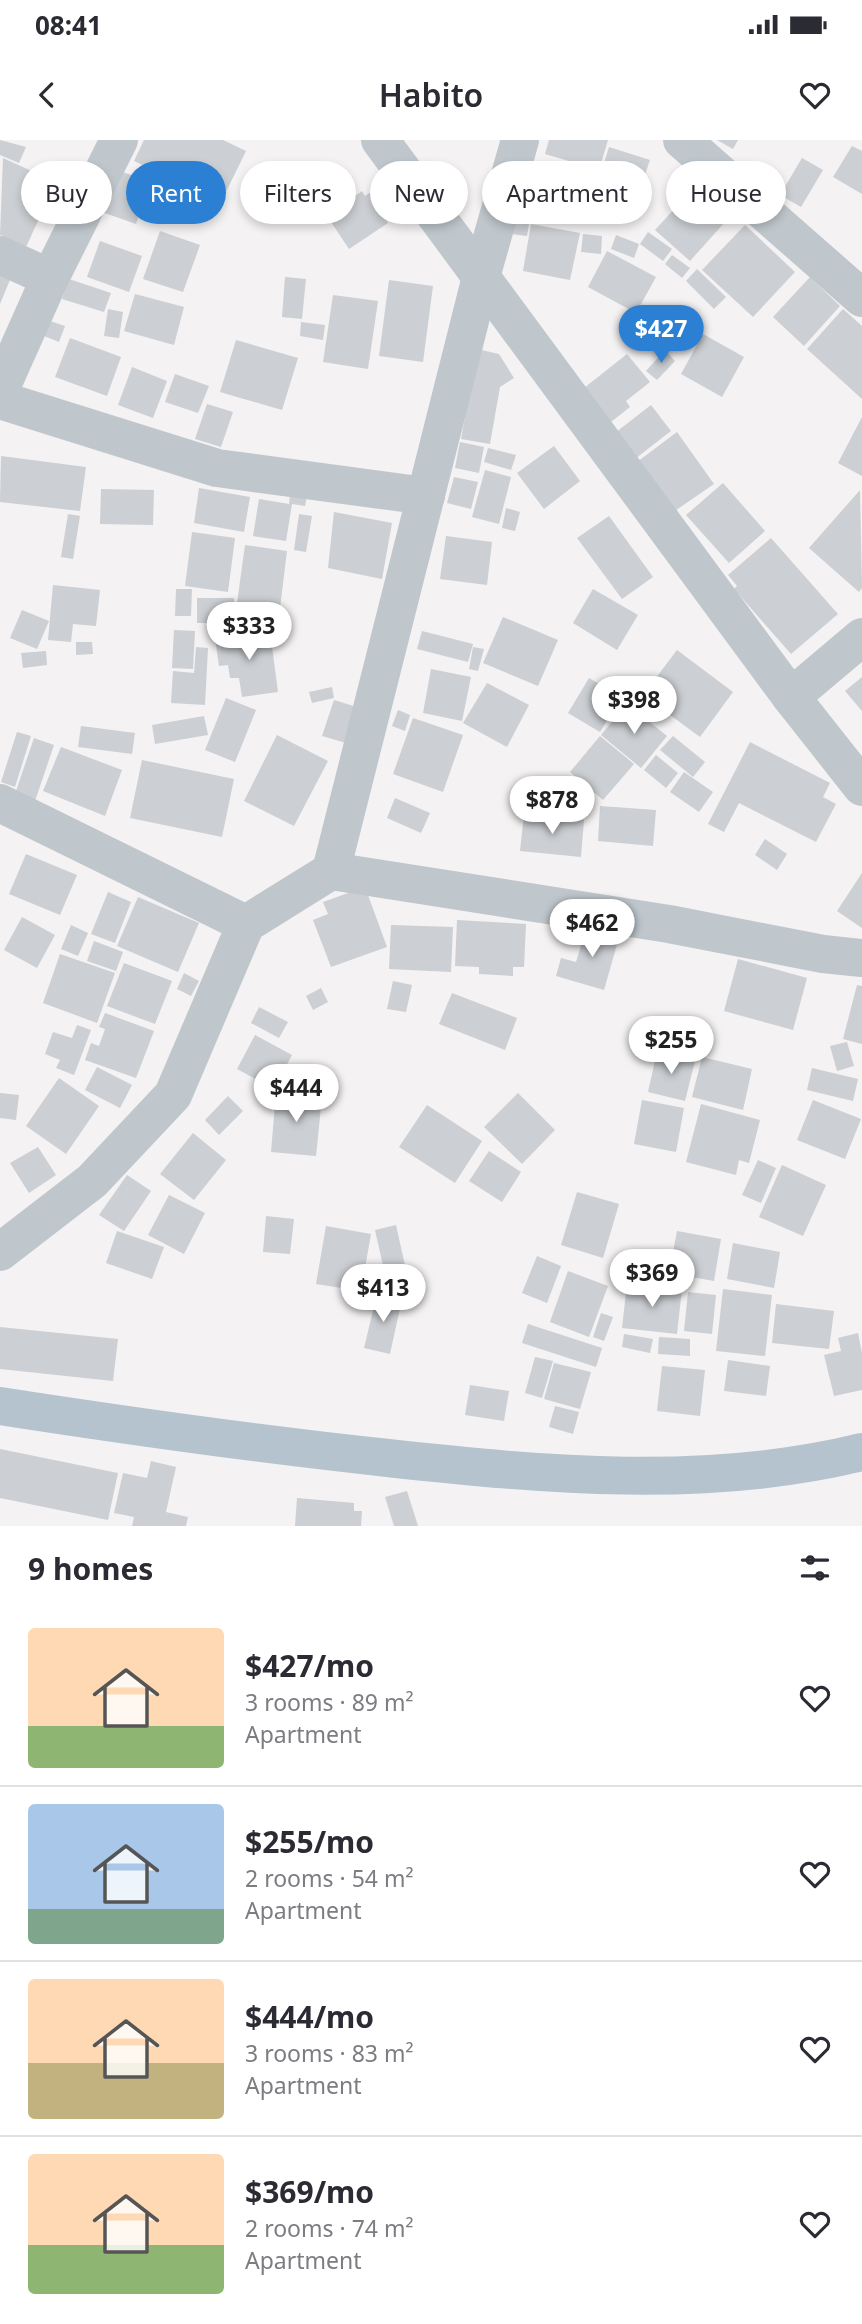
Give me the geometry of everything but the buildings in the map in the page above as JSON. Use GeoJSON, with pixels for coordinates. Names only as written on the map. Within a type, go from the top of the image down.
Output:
{"type":"FeatureCollection","features":[{"type":"Feature","properties":{"kind":"main road"},"geometry":{"type":"LineString","coordinates":[[0,1406],[218,1439],[514,1472],[664,1476],[814,1464],[862,1452]]}},
{"type":"Feature","properties":{"kind":"street"},"geometry":{"type":"LineString","coordinates":[[0,390],[50,278],[119,140]]}},
{"type":"Feature","properties":{"kind":"street"},"geometry":{"type":"LineString","coordinates":[[380,140],[791,697],[862,787]]}},
{"type":"Feature","properties":{"kind":"street"},"geometry":{"type":"LineString","coordinates":[[331,871],[481,276],[520,140]]}},
{"type":"Feature","properties":{"kind":"street"},"geometry":{"type":"LineString","coordinates":[[682,140],[862,298]]}},
{"type":"Feature","properties":{"kind":"street"},"geometry":{"type":"LineString","coordinates":[[0,255],[50,278]]}},
{"type":"Feature","properties":{"kind":"street"},"geometry":{"type":"LineString","coordinates":[[0,400],[217,468],[426,496]]}},
{"type":"Feature","properties":{"kind":"street"},"geometry":{"type":"LineString","coordinates":[[791,697],[862,637]]}},
{"type":"Feature","properties":{"kind":"street"},"geometry":{"type":"LineString","coordinates":[[0,803],[246,924]]}},
{"type":"Feature","properties":{"kind":"street"},"geometry":{"type":"LineString","coordinates":[[7,1238],[92,1181],[173,1095],[246,924],[331,871],[669,924],[824,954],[862,958]]}}]}
